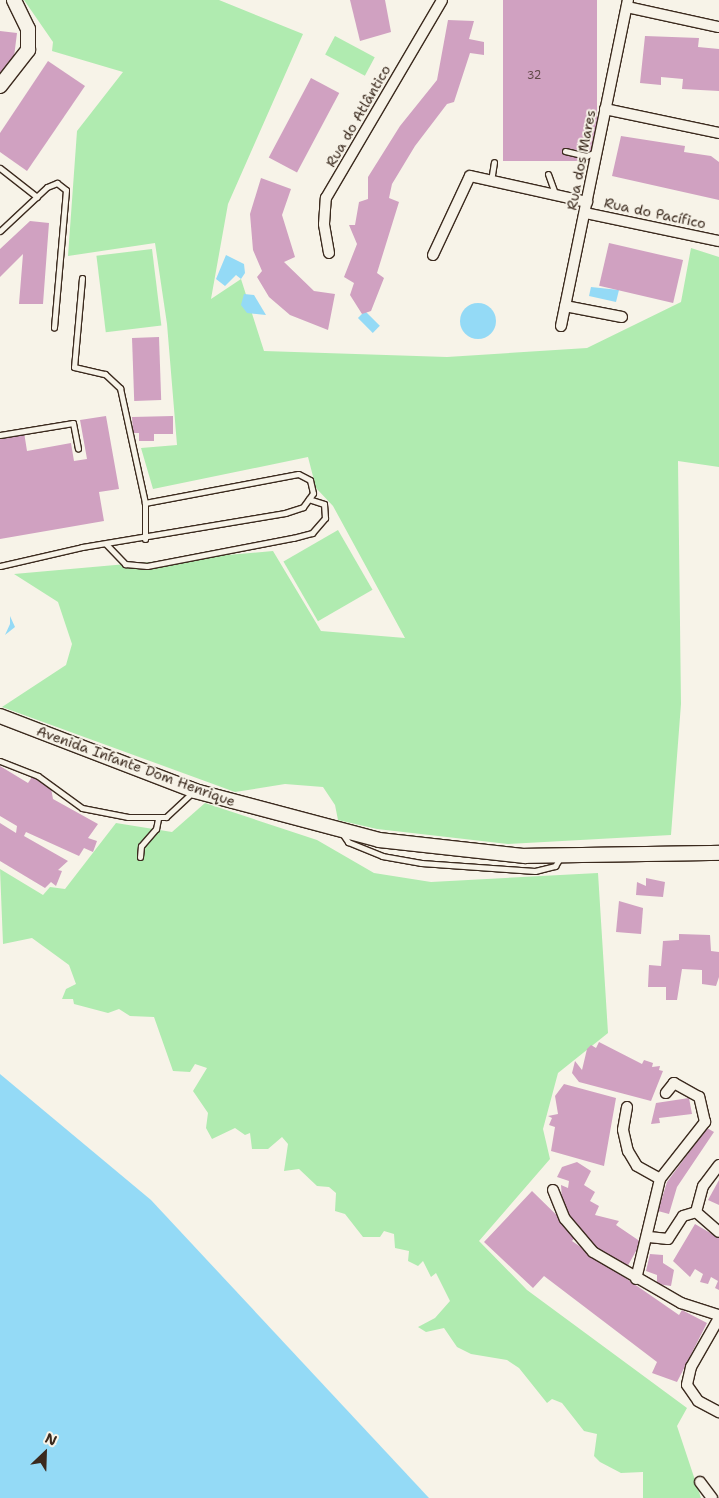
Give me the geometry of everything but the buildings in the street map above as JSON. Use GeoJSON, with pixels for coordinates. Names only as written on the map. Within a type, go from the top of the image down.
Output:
{"type":"FeatureCollection","features":[{"type":"Feature","properties":{"kind":"street"},"geometry":{"type":"LineString","coordinates":[[0,86],[28,50],[28,29],[14,0]]}},
{"type":"Feature","properties":{"kind":"street","name":"Rua do Atlântico"},"geometry":{"type":"LineString","coordinates":[[329,253],[324,224],[326,198],[442,0]]}},
{"type":"Feature","properties":{"kind":"street"},"geometry":{"type":"LineString","coordinates":[[628,4],[719,27]]}},
{"type":"Feature","properties":{"kind":"street","name":"Rua dos Mares"},"geometry":{"type":"LineString","coordinates":[[561,326],[628,4]]}},
{"type":"Feature","properties":{"kind":"street"},"geometry":{"type":"LineString","coordinates":[[605,109],[719,133]]}},
{"type":"Feature","properties":{"kind":"street","name":"Rua do Pacífico"},"geometry":{"type":"LineString","coordinates":[[433,255],[470,176],[558,196],[586,207],[719,241]]}},
{"type":"Feature","properties":{"kind":"street"},"geometry":{"type":"LineString","coordinates":[[565,306],[622,317]]}},
{"type":"Feature","properties":{"kind":"street","name":"Avenida Infante Dom Henrique"},"geometry":{"type":"LineString","coordinates":[[0,716],[195,790],[342,832],[463,851],[561,857],[719,853]]}},
{"type":"Feature","properties":{"kind":"street"},"geometry":{"type":"LineString","coordinates":[[636,1279],[649,1238],[660,1179],[705,1122],[699,1097],[674,1083],[666,1093]]}},
{"type":"Feature","properties":{"kind":"street"},"geometry":{"type":"LineString","coordinates":[[627,1107],[623,1130],[628,1151],[637,1166],[660,1179]]}},
{"type":"Feature","properties":{"kind":"street"},"geometry":{"type":"LineString","coordinates":[[696,1212],[703,1186],[719,1165]]}},
{"type":"Feature","properties":{"kind":"street"},"geometry":{"type":"LineString","coordinates":[[553,1190],[565,1219],[593,1252],[636,1279],[680,1303],[719,1316],[691,1367],[687,1385],[698,1401],[719,1412]]}},
{"type":"Feature","properties":{"kind":"street"},"geometry":{"type":"LineString","coordinates":[[649,1238],[668,1239],[683,1216],[696,1212]]}},
{"type":"Feature","properties":{"kind":"street"},"geometry":{"type":"LineString","coordinates":[[696,1212],[719,1232]]}},
{"type":"Feature","properties":{"kind":"street"},"geometry":{"type":"LineString","coordinates":[[700,1482],[712,1498]]}},
{"type":"Feature","properties":{"kind":"lane"},"geometry":{"type":"LineString","coordinates":[[565,151],[586,156],[596,152]]}},
{"type":"Feature","properties":{"kind":"lane"},"geometry":{"type":"LineString","coordinates":[[491,181],[494,162]]}},
{"type":"Feature","properties":{"kind":"lane"},"geometry":{"type":"LineString","coordinates":[[0,168],[37,197]]}},
{"type":"Feature","properties":{"kind":"lane"},"geometry":{"type":"LineString","coordinates":[[548,174],[550,190],[558,196]]}},
{"type":"Feature","properties":{"kind":"lane"},"geometry":{"type":"LineString","coordinates":[[0,231],[37,197],[57,183],[66,190],[54,327]]}},
{"type":"Feature","properties":{"kind":"lane"},"geometry":{"type":"LineString","coordinates":[[82,278],[74,367],[105,374],[120,388],[145,503],[145,539]]}},
{"type":"Feature","properties":{"kind":"lane"},"geometry":{"type":"LineString","coordinates":[[0,435],[73,423],[78,448]]}},
{"type":"Feature","properties":{"kind":"lane"},"geometry":{"type":"LineString","coordinates":[[0,566],[106,544],[145,539],[285,513],[304,507],[313,493],[310,480],[298,474],[145,503]]}},
{"type":"Feature","properties":{"kind":"lane"},"geometry":{"type":"LineString","coordinates":[[106,544],[125,564],[147,566],[293,538],[312,532],[325,518],[324,504],[309,499]]}},
{"type":"Feature","properties":{"kind":"lane"},"geometry":{"type":"LineString","coordinates":[[0,761],[38,776],[82,808],[158,819]]}},
{"type":"Feature","properties":{"kind":"lane"},"geometry":{"type":"LineString","coordinates":[[140,857],[141,846],[156,830],[158,819],[195,790]]}},
{"type":"Feature","properties":{"kind":"green space"},"geometry":{"type":"Polygon","coordinates":[[[24,0],[219,0],[303,34],[228,204],[211,299],[241,279],[264,351],[447,357],[587,348],[681,302],[691,248],[719,257],[719,467],[678,461],[681,704],[671,835],[508,844],[377,829],[338,820],[335,805],[323,787],[285,784],[235,792],[2,707],[66,665],[72,644],[58,602],[14,574],[273,551],[321,631],[405,638],[333,506],[316,488],[308,457],[153,489],[141,448],[177,445],[167,324],[155,243],[68,256],[77,131],[123,72],[52,51],[53,42],[24,0]]]}},
{"type":"Feature","properties":{"kind":"green space"},"geometry":{"type":"Polygon","coordinates":[[[335,36],[375,57],[365,76],[325,55],[335,36]]]}},
{"type":"Feature","properties":{"kind":"green space"},"geometry":{"type":"Polygon","coordinates":[[[152,249],[161,325],[106,332],[96,256],[152,249]]]}},
{"type":"Feature","properties":{"kind":"green space"},"geometry":{"type":"Polygon","coordinates":[[[338,530],[373,590],[318,621],[283,562],[338,530]]]}},
{"type":"Feature","properties":{"kind":"green space"},"geometry":{"type":"Polygon","coordinates":[[[205,803],[317,840],[374,873],[431,882],[598,873],[608,1033],[558,1073],[543,1129],[550,1159],[479,1241],[527,1290],[687,1408],[677,1426],[701,1498],[643,1498],[643,1472],[621,1473],[600,1462],[594,1456],[597,1434],[584,1431],[562,1403],[552,1399],[547,1403],[519,1368],[507,1360],[471,1354],[457,1347],[444,1328],[426,1332],[418,1327],[435,1318],[450,1301],[436,1273],[431,1277],[423,1261],[418,1266],[408,1261],[409,1251],[395,1248],[394,1234],[384,1231],[380,1237],[363,1237],[345,1214],[335,1211],[336,1193],[329,1187],[317,1186],[299,1169],[284,1171],[288,1144],[282,1137],[268,1149],[252,1149],[250,1133],[245,1135],[235,1128],[212,1139],[206,1128],[208,1113],[193,1091],[207,1068],[195,1064],[190,1072],[173,1071],[154,1017],[130,1016],[119,1009],[108,1013],[74,1004],[73,999],[62,999],[66,989],[76,984],[69,965],[32,938],[3,944],[0,869],[43,895],[50,887],[65,889],[116,823],[172,832],[205,803]]]}},
{"type":"Feature","properties":{"kind":"water"},"geometry":{"type":"Polygon","coordinates":[[[226,255],[244,264],[245,273],[241,279],[236,275],[225,286],[216,279],[226,255]]]}},
{"type":"Feature","properties":{"kind":"water"},"geometry":{"type":"Polygon","coordinates":[[[591,287],[619,290],[616,302],[589,296],[591,287]]]}},
{"type":"Feature","properties":{"kind":"water"},"geometry":{"type":"Polygon","coordinates":[[[244,294],[254,295],[266,315],[247,313],[241,305],[244,294]]]}},
{"type":"Feature","properties":{"kind":"water"},"geometry":{"type":"Polygon","coordinates":[[[478,303],[485,304],[491,308],[495,314],[495,328],[491,334],[485,338],[478,339],[471,338],[465,334],[461,328],[460,321],[461,314],[465,308],[471,304],[478,303]]]}},
{"type":"Feature","properties":{"kind":"water"},"geometry":{"type":"Polygon","coordinates":[[[365,311],[380,326],[373,333],[358,318],[365,311]]]}},
{"type":"Feature","properties":{"kind":"water"},"geometry":{"type":"Polygon","coordinates":[[[10,616],[15,627],[5,635],[10,624],[10,616]]]}},
{"type":"Feature","properties":{"kind":"water"},"geometry":{"type":"Polygon","coordinates":[[[0,1074],[151,1200],[429,1498],[0,1498],[0,1074]]]}}]}
